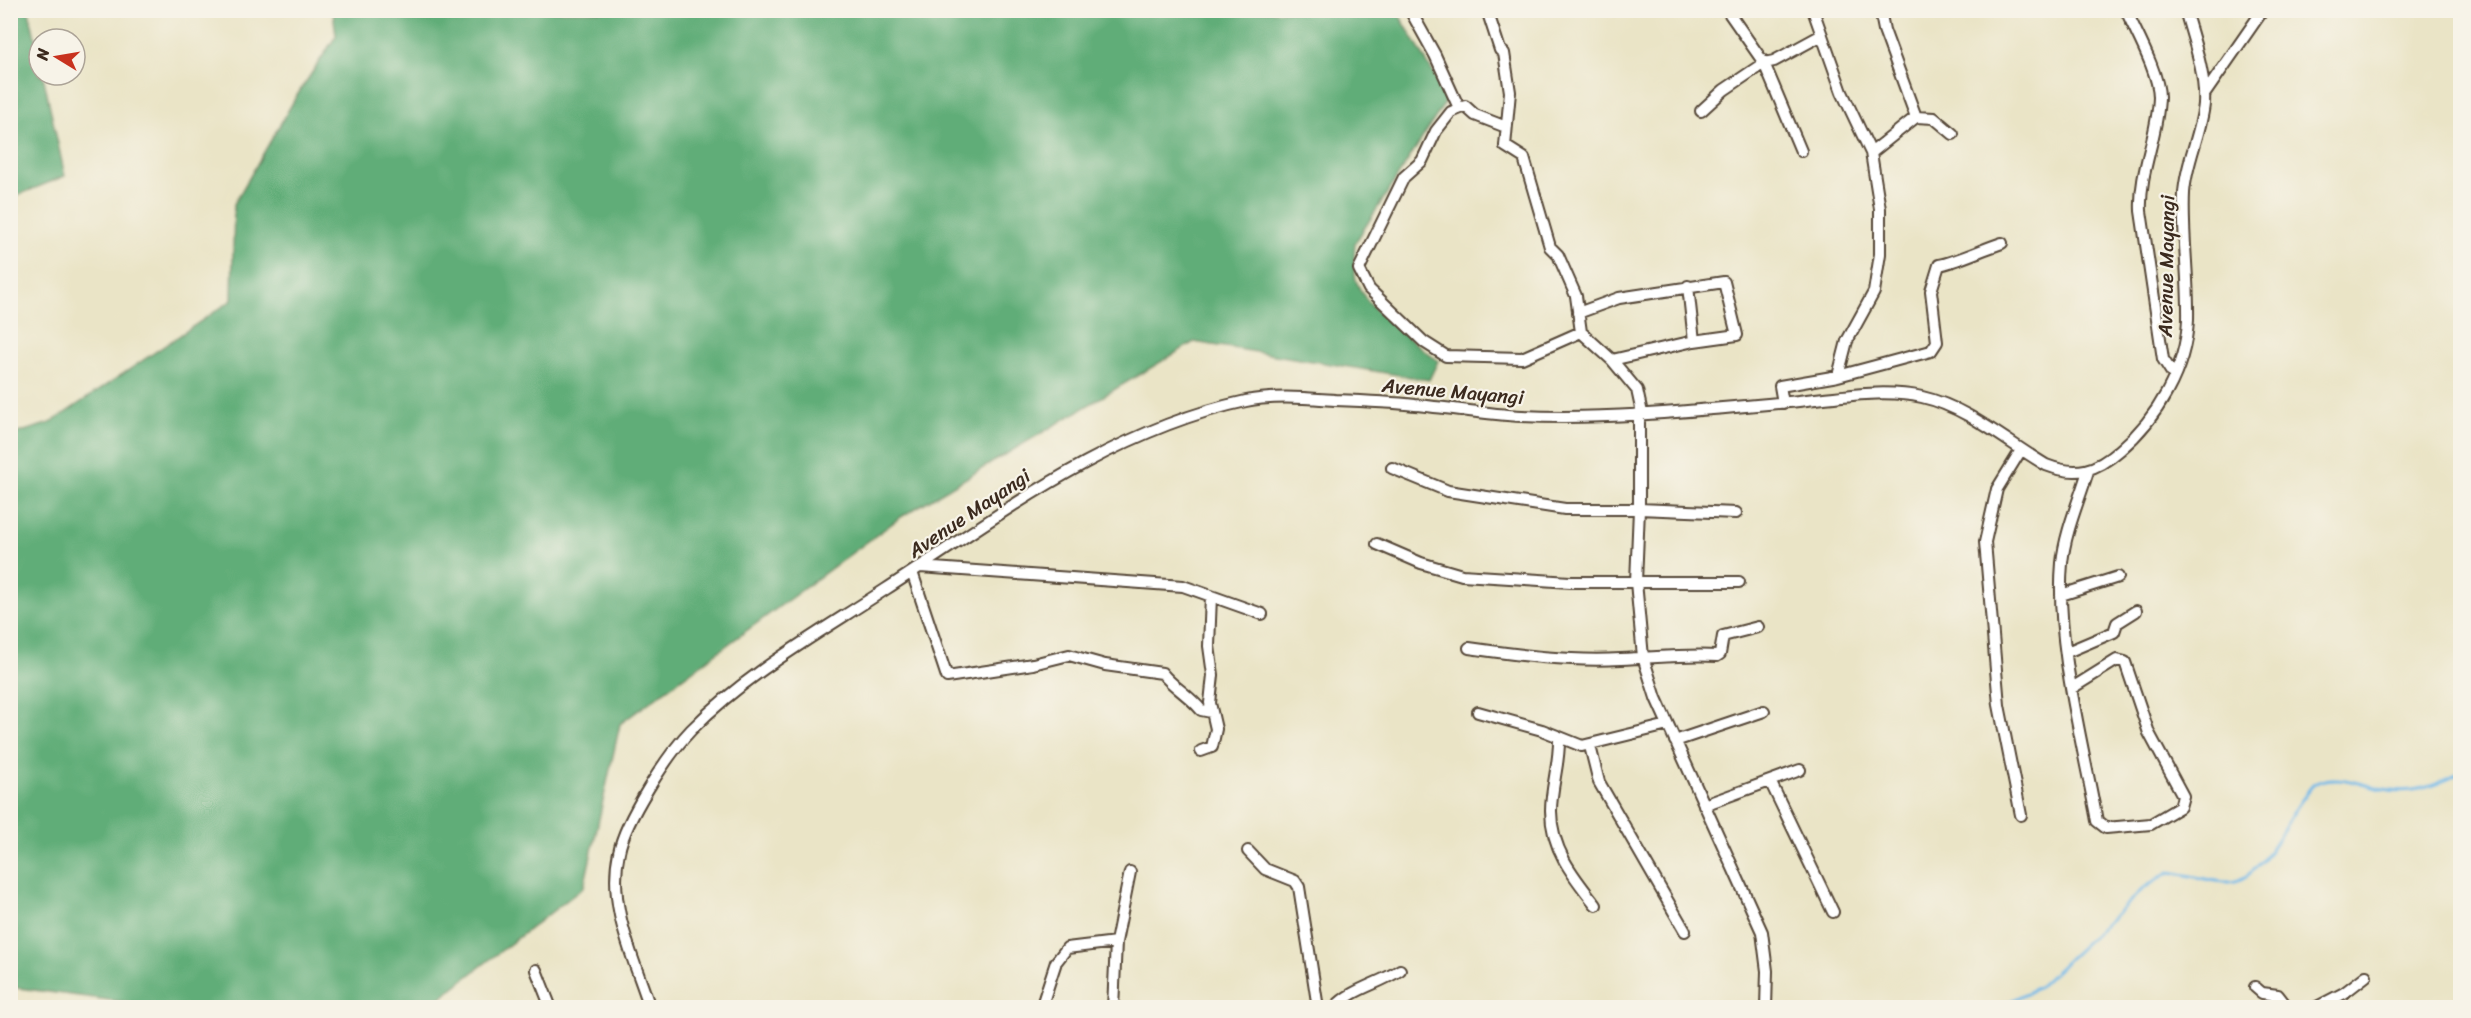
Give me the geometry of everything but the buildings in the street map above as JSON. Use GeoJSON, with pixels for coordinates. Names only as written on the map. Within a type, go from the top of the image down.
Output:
{"type":"FeatureCollection","features":[{"type":"Feature","properties":{"kind":"street"},"geometry":{"type":"LineString","coordinates":[[1410,10],[1435,54],[1459,108]]}},
{"type":"Feature","properties":{"kind":"street"},"geometry":{"type":"LineString","coordinates":[[1487,10],[1500,50],[1504,53],[1510,92],[1505,146],[1524,158],[1550,247],[1562,263],[1577,300],[1581,332],[1612,360],[1640,395],[1640,508],[1636,582],[1643,657],[1668,725],[1762,932],[1767,971],[1766,1008]]}},
{"type":"Feature","properties":{"kind":"street"},"geometry":{"type":"LineString","coordinates":[[1727,10],[1764,63],[1801,151]]}},
{"type":"Feature","properties":{"kind":"street"},"geometry":{"type":"LineString","coordinates":[[1813,10],[1842,92],[1871,153],[1880,209],[1879,268],[1871,301],[1847,341],[1838,376]]}},
{"type":"Feature","properties":{"kind":"street"},"geometry":{"type":"LineString","coordinates":[[1880,10],[1884,30],[1916,117]]}},
{"type":"Feature","properties":{"kind":"street"},"geometry":{"type":"LineString","coordinates":[[2126,10],[2158,88],[2156,115],[2141,198],[2163,359],[2174,376]]}},
{"type":"Feature","properties":{"kind":"street","name":"Avenue Mayangi"},"geometry":{"type":"LineString","coordinates":[[650,1008],[617,908],[616,880],[619,852],[624,835],[646,795],[692,729],[751,678],[1045,484],[1121,442],[1169,423],[1249,401],[1282,397],[1413,404],[1521,416],[1641,413],[1888,393],[1922,397],[1957,410],[2020,450],[2060,470],[2088,471],[2106,462],[2145,425],[2163,400],[2174,376],[2188,322],[2184,242],[2185,185],[2201,119],[2204,95],[2185,10]]}},
{"type":"Feature","properties":{"kind":"street"},"geometry":{"type":"LineString","coordinates":[[2204,95],[2263,10]]}},
{"type":"Feature","properties":{"kind":"street"},"geometry":{"type":"LineString","coordinates":[[1701,111],[1724,90],[1764,63],[1774,61],[1822,35]]}},
{"type":"Feature","properties":{"kind":"street"},"geometry":{"type":"LineString","coordinates":[[1506,127],[1475,115],[1465,106],[1451,112],[1436,131],[1422,161],[1404,177],[1359,269],[1369,289],[1424,342],[1446,356],[1522,358],[1581,332]]}},
{"type":"Feature","properties":{"kind":"street"},"geometry":{"type":"LineString","coordinates":[[1871,153],[1916,117],[1934,118],[1953,134]]}},
{"type":"Feature","properties":{"kind":"street"},"geometry":{"type":"LineString","coordinates":[[1783,403],[1780,386],[1838,376],[1931,351],[1937,342],[1931,291],[1938,265],[1951,263],[1957,258],[2002,243]]}},
{"type":"Feature","properties":{"kind":"street"},"geometry":{"type":"LineString","coordinates":[[1578,313],[1618,298],[1724,282],[1737,335],[1694,341],[1612,360]]}},
{"type":"Feature","properties":{"kind":"street"},"geometry":{"type":"LineString","coordinates":[[1688,286],[1694,341]]}},
{"type":"Feature","properties":{"kind":"street"},"geometry":{"type":"LineString","coordinates":[[2020,450],[1997,489],[1985,542],[1998,705],[2020,815]]}},
{"type":"Feature","properties":{"kind":"street"},"geometry":{"type":"LineString","coordinates":[[1392,468],[1440,489],[1511,502],[1565,509],[1640,508],[1736,513]]}},
{"type":"Feature","properties":{"kind":"street"},"geometry":{"type":"LineString","coordinates":[[2072,688],[2117,660],[2124,662],[2149,733],[2183,796],[2180,807],[2151,824],[2101,826],[2097,821],[2072,688],[2061,595],[2064,554],[2088,471]]}},
{"type":"Feature","properties":{"kind":"street"},"geometry":{"type":"LineString","coordinates":[[1377,544],[1420,563],[1457,574],[1570,582],[1740,582]]}},
{"type":"Feature","properties":{"kind":"street"},"geometry":{"type":"LineString","coordinates":[[1211,712],[1201,710],[1190,695],[1168,683],[1162,673],[1105,665],[1072,655],[946,677],[916,570],[1183,586],[1262,614]]}},
{"type":"Feature","properties":{"kind":"street"},"geometry":{"type":"LineString","coordinates":[[2061,595],[2118,577]]}},
{"type":"Feature","properties":{"kind":"street"},"geometry":{"type":"LineString","coordinates":[[1201,751],[1213,746],[1216,729],[1211,712],[1213,675],[1209,646],[1211,596]]}},
{"type":"Feature","properties":{"kind":"street"},"geometry":{"type":"LineString","coordinates":[[2067,652],[2114,632],[2117,623],[2136,610]]}},
{"type":"Feature","properties":{"kind":"street"},"geometry":{"type":"LineString","coordinates":[[1469,648],[1526,656],[1620,660],[1643,657],[1719,656],[1723,636],[1758,627]]}},
{"type":"Feature","properties":{"kind":"street"},"geometry":{"type":"LineString","coordinates":[[1675,741],[1764,711]]}},
{"type":"Feature","properties":{"kind":"street"},"geometry":{"type":"LineString","coordinates":[[1478,712],[1559,737],[1573,744],[1590,746],[1668,725]]}},
{"type":"Feature","properties":{"kind":"street"},"geometry":{"type":"LineString","coordinates":[[1559,737],[1560,758],[1551,813],[1558,845],[1563,862],[1596,905]]}},
{"type":"Feature","properties":{"kind":"street"},"geometry":{"type":"LineString","coordinates":[[1590,746],[1599,782],[1685,931]]}},
{"type":"Feature","properties":{"kind":"street"},"geometry":{"type":"LineString","coordinates":[[1704,805],[1800,770]]}},
{"type":"Feature","properties":{"kind":"street"},"geometry":{"type":"LineString","coordinates":[[1770,781],[1833,912]]}},
{"type":"Feature","properties":{"kind":"street"},"geometry":{"type":"LineString","coordinates":[[1248,851],[1265,869],[1294,881],[1299,886],[1318,1008]]}},
{"type":"Feature","properties":{"kind":"street"},"geometry":{"type":"LineString","coordinates":[[1113,1008],[1116,942],[1130,872]]}},
{"type":"Feature","properties":{"kind":"street"},"geometry":{"type":"LineString","coordinates":[[1041,1008],[1056,962],[1067,948],[1116,942]]}},
{"type":"Feature","properties":{"kind":"street"},"geometry":{"type":"LineString","coordinates":[[536,970],[551,1008]]}},
{"type":"Feature","properties":{"kind":"street"},"geometry":{"type":"LineString","coordinates":[[1334,1008],[1360,987],[1387,979],[1400,970]]}},
{"type":"Feature","properties":{"kind":"street"},"geometry":{"type":"LineString","coordinates":[[2315,1008],[2344,993],[2366,976]]}},
{"type":"Feature","properties":{"kind":"street"},"geometry":{"type":"LineString","coordinates":[[2255,987],[2262,993],[2278,995],[2288,1008]]}},
{"type":"Feature","properties":{"kind":"green space"},"geometry":{"type":"Polygon","coordinates":[[[11,10],[29,11],[33,27],[27,27],[27,87],[46,87],[65,176],[11,198],[11,10]]]}},
{"type":"Feature","properties":{"kind":"green space"},"geometry":{"type":"Polygon","coordinates":[[[333,11],[1397,11],[1448,98],[1355,243],[1354,271],[1361,291],[1380,314],[1438,361],[1429,380],[1194,342],[901,517],[620,724],[584,887],[428,1007],[170,1008],[11,987],[11,435],[50,423],[232,300],[234,204],[296,97],[336,36],[333,11]]]}},
{"type":"Feature","properties":{"kind":"waterway"},"geometry":{"type":"LineString","coordinates":[[1996,1008],[2039,987],[2144,888],[2169,872],[2228,882],[2240,879],[2252,872],[2272,848],[2297,807],[2316,783],[2339,779],[2400,791],[2420,789],[2440,783],[2460,773]]}}]}
